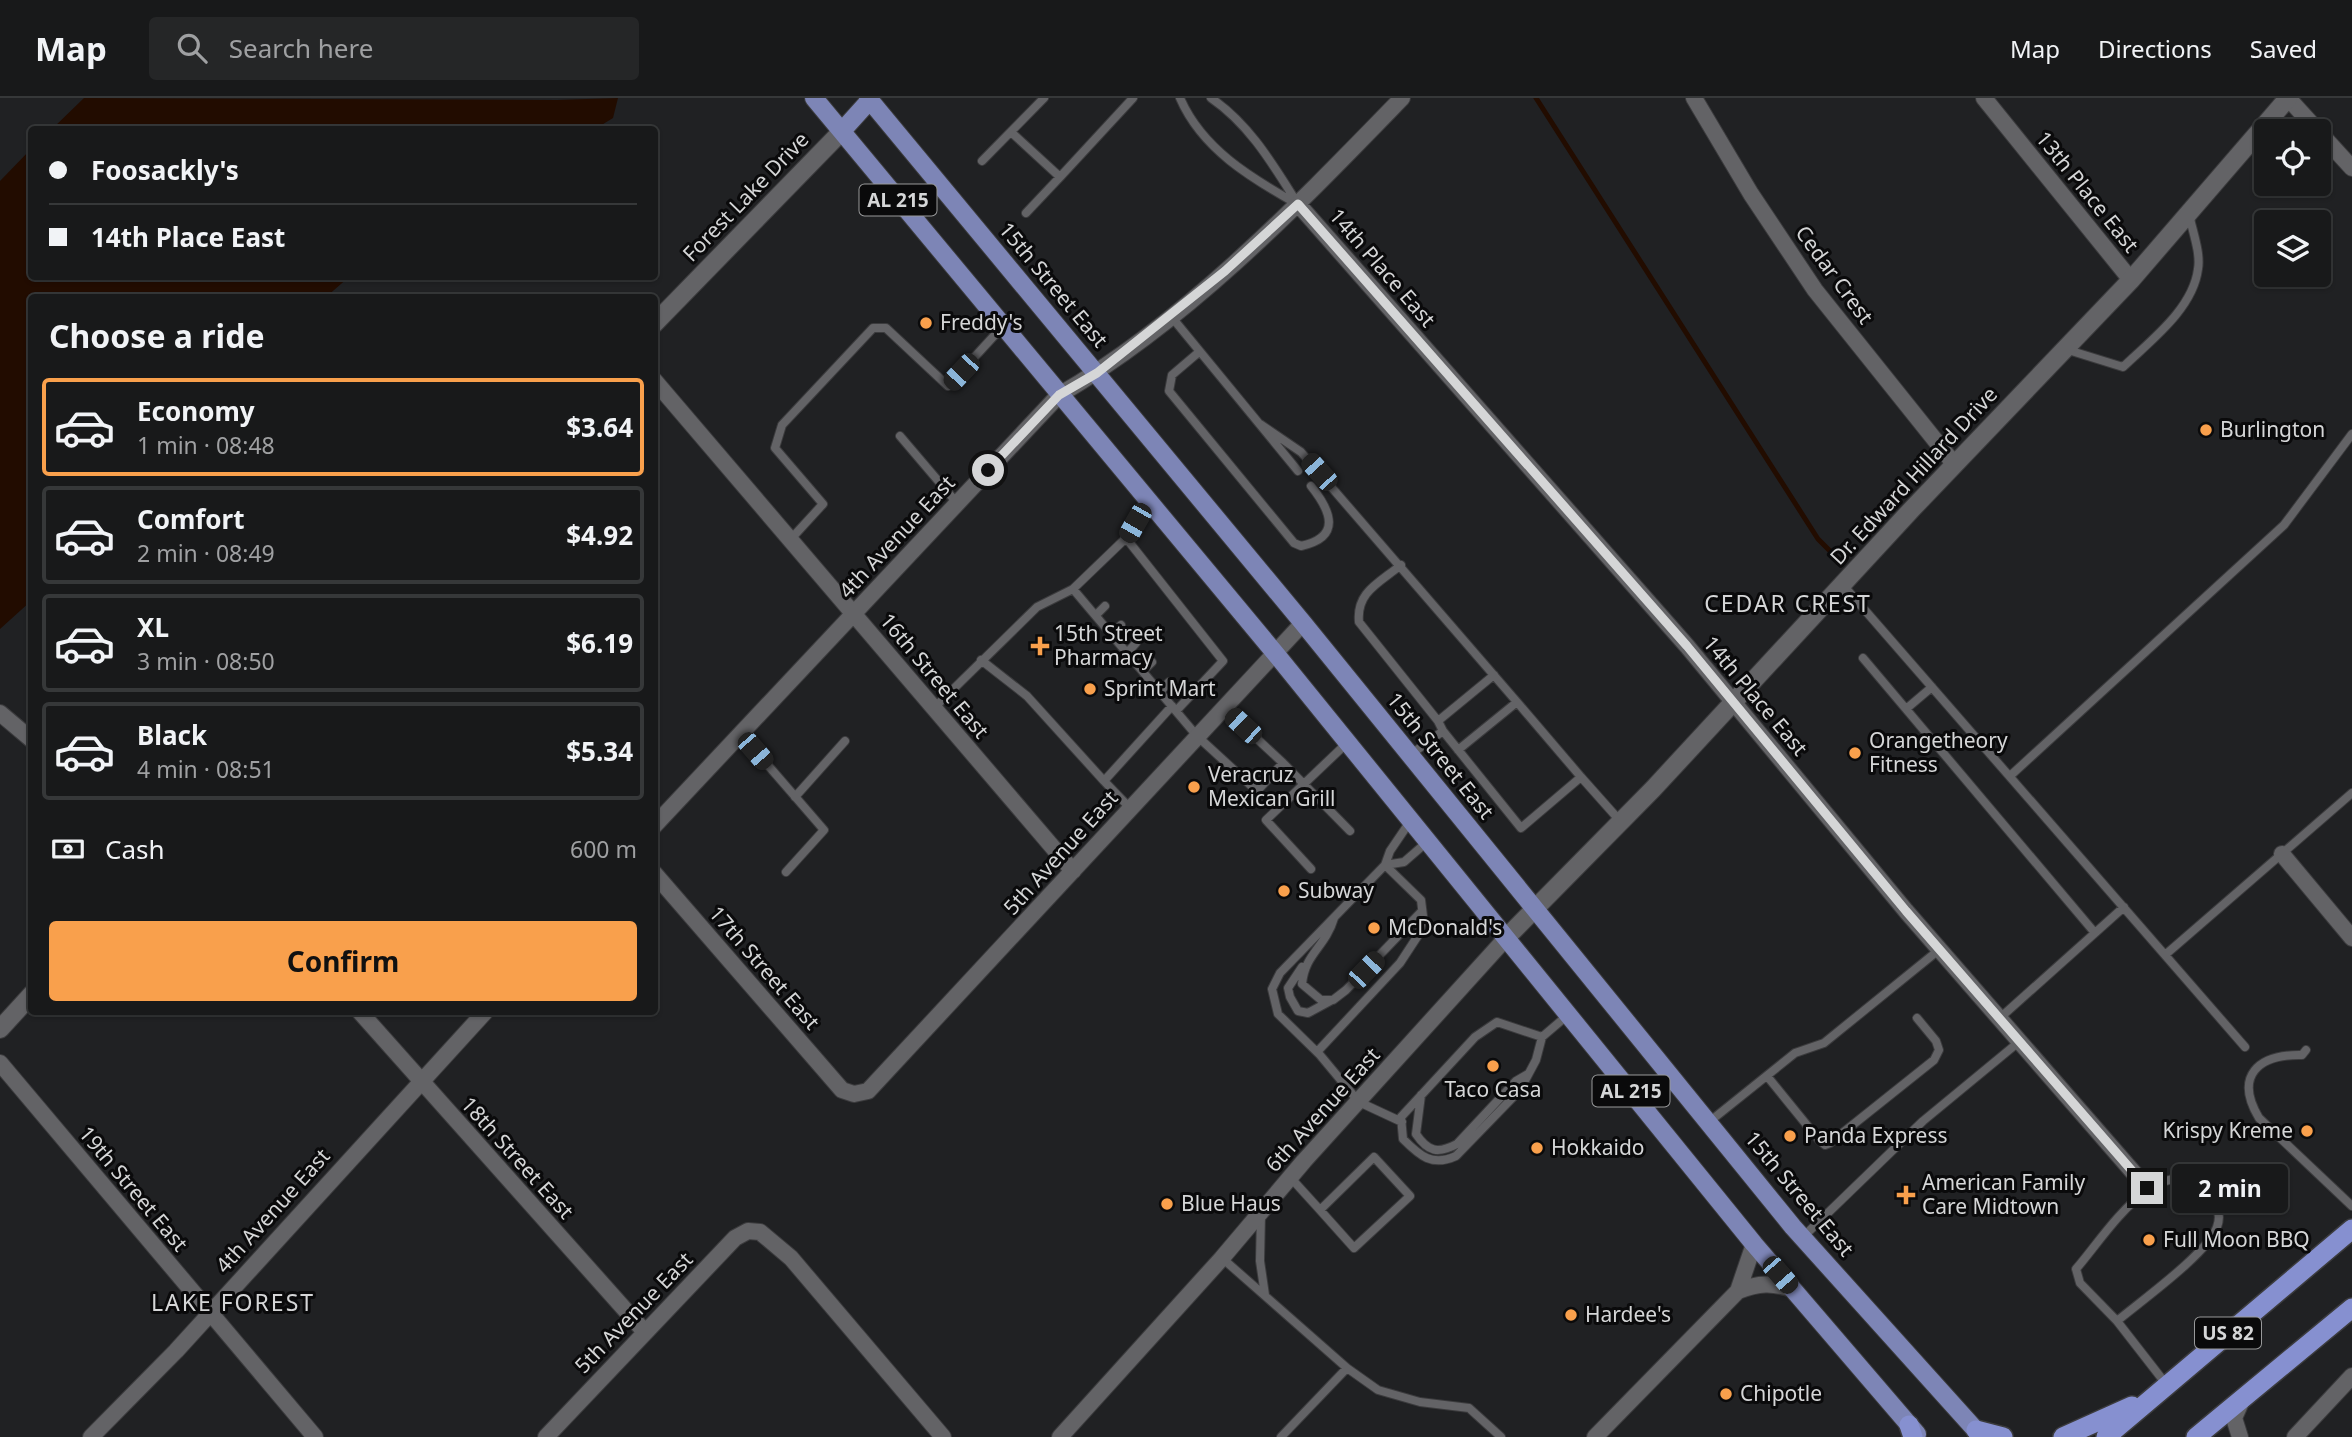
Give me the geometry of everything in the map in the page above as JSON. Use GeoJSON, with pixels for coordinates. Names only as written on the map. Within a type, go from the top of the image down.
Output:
{"type":"FeatureCollection","features":[{"type":"Feature","properties":{"kind":"highway","name":"US 82"},"geometry":{"type":"LineString","coordinates":[[2106,1437],[2352,1229]]}},
{"type":"Feature","properties":{"kind":"highway","name":"US 82"},"geometry":{"type":"LineString","coordinates":[[2196,1437],[2352,1308]]}},
{"type":"Feature","properties":{"kind":"highway"},"geometry":{"type":"LineString","coordinates":[[2063,1437],[2149,1399]]}},
{"type":"Feature","properties":{"kind":"highway"},"geometry":{"type":"LineString","coordinates":[[1979,1433],[2003,1437]]}},
{"type":"Feature","properties":{"kind":"main road","name":"AL 215"},"geometry":{"type":"LineString","coordinates":[[814,98],[1412,820],[1754,1244],[1914,1433]]}},
{"type":"Feature","properties":{"kind":"main road"},"geometry":{"type":"LineString","coordinates":[[842,131],[869,99]]}},
{"type":"Feature","properties":{"kind":"main road","name":"15th Street East"},"geometry":{"type":"LineString","coordinates":[[869,99],[1303,623],[1803,1237],[1979,1433]]}},
{"type":"Feature","properties":{"kind":"street","name":"4th Avenue East"},"geometry":{"type":"LineString","coordinates":[[658,822],[1059,395],[1097,373],[1225,271],[1298,204],[1402,98]]}},
{"type":"Feature","properties":{"kind":"street","name":"Cedar Crest"},"geometry":{"type":"LineString","coordinates":[[1694,98],[1751,194],[1815,290],[1955,465]]}},
{"type":"Feature","properties":{"kind":"street","name":"13th Place East"},"geometry":{"type":"LineString","coordinates":[[1984,98],[2131,280]]}},
{"type":"Feature","properties":{"kind":"street","name":"Dr. Edward Hillard Drive"},"geometry":{"type":"LineString","coordinates":[[1507,937],[1621,822],[2131,280],[2288,98]]}},
{"type":"Feature","properties":{"kind":"street"},"geometry":{"type":"LineString","coordinates":[[2288,98],[2308,119]]}},
{"type":"Feature","properties":{"kind":"street","name":"Forest Lake Drive"},"geometry":{"type":"LineString","coordinates":[[658,320],[842,131]]}},
{"type":"Feature","properties":{"kind":"street"},"geometry":{"type":"LineString","coordinates":[[2331,144],[2352,168]]}},
{"type":"Feature","properties":{"kind":"street","name":"14th Place East"},"geometry":{"type":"LineString","coordinates":[[1298,204],[1733,702],[1940,949],[2147,1188]]}},
{"type":"Feature","properties":{"kind":"street","name":"16th Street East"},"geometry":{"type":"LineString","coordinates":[[658,385],[1073,871]]}},
{"type":"Feature","properties":{"kind":"street","name":"5th Avenue East"},"geometry":{"type":"LineString","coordinates":[[842,1090],[854,1094],[868,1091],[882,1080],[1303,623]]}},
{"type":"Feature","properties":{"kind":"street"},"geometry":{"type":"LineString","coordinates":[[0,713],[28,737]]}},
{"type":"Feature","properties":{"kind":"street"},"geometry":{"type":"LineString","coordinates":[[2282,854],[2352,938]]}},
{"type":"Feature","properties":{"kind":"street","name":"17th Street East"},"geometry":{"type":"LineString","coordinates":[[658,878],[842,1090]]}},
{"type":"Feature","properties":{"kind":"street","name":"6th Avenue East"},"geometry":{"type":"LineString","coordinates":[[1060,1437],[1507,937]]}},
{"type":"Feature","properties":{"kind":"street"},"geometry":{"type":"LineString","coordinates":[[0,1029],[28,998]]}},
{"type":"Feature","properties":{"kind":"street","name":"18th Street East"},"geometry":{"type":"LineString","coordinates":[[363,1015],[643,1331]]}},
{"type":"Feature","properties":{"kind":"street","name":"4th Avenue East"},"geometry":{"type":"LineString","coordinates":[[91,1437],[209,1313],[482,1015]]}},
{"type":"Feature","properties":{"kind":"street","name":"19th Street East"},"geometry":{"type":"LineString","coordinates":[[0,1063],[315,1437]]}},
{"type":"Feature","properties":{"kind":"street","name":"5th Avenue East"},"geometry":{"type":"LineString","coordinates":[[546,1437],[643,1331],[735,1238],[748,1231],[760,1232],[791,1258],[902,1392],[943,1437]]}},
{"type":"Feature","properties":{"kind":"street"},"geometry":{"type":"LineString","coordinates":[[1738,1291],[1754,1244]]}},
{"type":"Feature","properties":{"kind":"street"},"geometry":{"type":"LineString","coordinates":[[1595,1437],[1738,1291],[1756,1284],[1778,1284],[1794,1290]]}},
{"type":"Feature","properties":{"kind":"street"},"geometry":{"type":"LineString","coordinates":[[2295,1437],[2352,1376]]}},
{"type":"Feature","properties":{"kind":"street"},"geometry":{"type":"LineString","coordinates":[[2240,1437],[2234,1418],[2244,1395]]}},
{"type":"Feature","properties":{"kind":"lane"},"geometry":{"type":"LineString","coordinates":[[982,161],[1044,98]]}},
{"type":"Feature","properties":{"kind":"lane"},"geometry":{"type":"LineString","coordinates":[[1026,213],[1133,98]]}},
{"type":"Feature","properties":{"kind":"lane"},"geometry":{"type":"LineString","coordinates":[[1180,98],[1202,134],[1242,172],[1298,204]]}},
{"type":"Feature","properties":{"kind":"lane"},"geometry":{"type":"LineString","coordinates":[[1211,98],[1228,110],[1264,150],[1298,204]]}},
{"type":"Feature","properties":{"kind":"lane"},"geometry":{"type":"LineString","coordinates":[[1011,132],[1060,177]]}},
{"type":"Feature","properties":{"kind":"lane"},"geometry":{"type":"LineString","coordinates":[[2065,349],[2123,368],[2164,329],[2189,296],[2199,268],[2189,214]]}},
{"type":"Feature","properties":{"kind":"lane"},"geometry":{"type":"LineString","coordinates":[[1170,315],[1298,471]]}},
{"type":"Feature","properties":{"kind":"lane"},"geometry":{"type":"LineString","coordinates":[[790,540],[823,504],[775,448],[782,425],[873,328],[886,328],[948,386],[1003,327]]}},
{"type":"Feature","properties":{"kind":"lane"},"geometry":{"type":"LineString","coordinates":[[1199,352],[1172,375],[1169,391],[1294,543],[1301,546],[1320,538],[1329,528],[1331,518],[1311,486]]}},
{"type":"Feature","properties":{"kind":"lane"},"geometry":{"type":"LineString","coordinates":[[1260,424],[1301,452],[1621,822]]}},
{"type":"Feature","properties":{"kind":"lane"},"geometry":{"type":"LineString","coordinates":[[2010,776],[2284,525],[2352,434]]}},
{"type":"Feature","properties":{"kind":"lane"},"geometry":{"type":"LineString","coordinates":[[900,436],[958,503]]}},
{"type":"Feature","properties":{"kind":"lane"},"geometry":{"type":"LineString","coordinates":[[934,708],[1037,607],[1073,589],[1126,538],[1148,501]]}},
{"type":"Feature","properties":{"kind":"lane"},"geometry":{"type":"LineString","coordinates":[[1104,781],[1223,661],[1205,645],[1172,605],[1126,538]]}},
{"type":"Feature","properties":{"kind":"lane"},"geometry":{"type":"LineString","coordinates":[[1138,570],[1145,562]]}},
{"type":"Feature","properties":{"kind":"lane"},"geometry":{"type":"LineString","coordinates":[[1401,565],[1362,597],[1357,606],[1359,622],[1521,828],[1581,777]]}},
{"type":"Feature","properties":{"kind":"lane"},"geometry":{"type":"LineString","coordinates":[[1843,584],[2245,1047]]}},
{"type":"Feature","properties":{"kind":"lane"},"geometry":{"type":"LineString","coordinates":[[1073,589],[1197,736],[1257,791],[1283,763]]}},
{"type":"Feature","properties":{"kind":"lane"},"geometry":{"type":"LineString","coordinates":[[1096,615],[1105,606]]}},
{"type":"Feature","properties":{"kind":"lane"},"geometry":{"type":"LineString","coordinates":[[1112,635],[1121,625]]}},
{"type":"Feature","properties":{"kind":"lane"},"geometry":{"type":"LineString","coordinates":[[1127,653],[1136,643]]}},
{"type":"Feature","properties":{"kind":"lane"},"geometry":{"type":"LineString","coordinates":[[1863,658],[2095,933]]}},
{"type":"Feature","properties":{"kind":"lane"},"geometry":{"type":"LineString","coordinates":[[981,660],[1027,696],[1130,808]]}},
{"type":"Feature","properties":{"kind":"lane"},"geometry":{"type":"LineString","coordinates":[[1143,671],[1152,662]]}},
{"type":"Feature","properties":{"kind":"lane"},"geometry":{"type":"LineString","coordinates":[[1438,721],[1494,675]]}},
{"type":"Feature","properties":{"kind":"lane"},"geometry":{"type":"LineString","coordinates":[[1160,692],[1169,682]]}},
{"type":"Feature","properties":{"kind":"lane"},"geometry":{"type":"LineString","coordinates":[[1906,709],[1932,687]]}},
{"type":"Feature","properties":{"kind":"lane"},"geometry":{"type":"LineString","coordinates":[[1458,750],[1517,702]]}},
{"type":"Feature","properties":{"kind":"lane"},"geometry":{"type":"LineString","coordinates":[[1223,707],[1304,783],[1350,831]]}},
{"type":"Feature","properties":{"kind":"lane"},"geometry":{"type":"LineString","coordinates":[[1410,755],[1443,731]]}},
{"type":"Feature","properties":{"kind":"lane"},"geometry":{"type":"LineString","coordinates":[[741,734],[824,830],[786,872]]}},
{"type":"Feature","properties":{"kind":"lane"},"geometry":{"type":"LineString","coordinates":[[795,797],[845,741]]}},
{"type":"Feature","properties":{"kind":"lane"},"geometry":{"type":"LineString","coordinates":[[1311,869],[1266,820],[1348,742]]}},
{"type":"Feature","properties":{"kind":"lane"},"geometry":{"type":"LineString","coordinates":[[2165,955],[2352,793]]}},
{"type":"Feature","properties":{"kind":"lane"},"geometry":{"type":"LineString","coordinates":[[1402,1122],[1359,1102],[1317,1052],[1278,1014],[1272,989],[1280,973],[1385,865],[1390,851],[1412,820]]}},
{"type":"Feature","properties":{"kind":"lane"},"geometry":{"type":"LineString","coordinates":[[1385,865],[1404,862],[1428,841]]}},
{"type":"Feature","properties":{"kind":"lane"},"geometry":{"type":"LineString","coordinates":[[1317,1052],[1400,963],[1419,934],[1421,900],[1385,865]]}},
{"type":"Feature","properties":{"kind":"lane"},"geometry":{"type":"LineString","coordinates":[[2001,1017],[2124,907]]}},
{"type":"Feature","properties":{"kind":"lane"},"geometry":{"type":"LineString","coordinates":[[1334,916],[1329,936],[1288,988],[1298,1011],[1308,1013],[1333,1000],[1422,911]]}},
{"type":"Feature","properties":{"kind":"lane"},"geometry":{"type":"LineString","coordinates":[[1709,1122],[1795,1053],[1824,1043],[1940,949]]}},
{"type":"Feature","properties":{"kind":"lane"},"geometry":{"type":"LineString","coordinates":[[1304,965],[1302,984],[1321,1000],[1333,1000]]}},
{"type":"Feature","properties":{"kind":"lane"},"geometry":{"type":"LineString","coordinates":[[1542,1037],[1497,1022],[1475,1037],[1401,1117],[1403,1139],[1423,1158],[1444,1161],[1456,1156],[1520,1090],[1536,1060],[1542,1037],[1569,1014]]}},
{"type":"Feature","properties":{"kind":"lane"},"geometry":{"type":"LineString","coordinates":[[1767,1076],[1825,1145],[1934,1060],[1938,1050],[1936,1041],[1917,1018]]}},
{"type":"Feature","properties":{"kind":"lane"},"geometry":{"type":"LineString","coordinates":[[1803,1237],[1923,1121],[2020,1041]]}},
{"type":"Feature","properties":{"kind":"lane"},"geometry":{"type":"LineString","coordinates":[[2306,1050],[2302,1055],[2280,1054],[2260,1062],[2250,1079],[2249,1100],[2259,1118],[2352,1206]]}},
{"type":"Feature","properties":{"kind":"lane"},"geometry":{"type":"LineString","coordinates":[[1422,1093],[1416,1134],[1425,1147],[1436,1151],[1446,1150],[1457,1144],[1516,1081],[1529,1074]]}},
{"type":"Feature","properties":{"kind":"lane"},"geometry":{"type":"LineString","coordinates":[[1290,1177],[1354,1248],[1410,1196],[1374,1157],[1320,1210]]}},
{"type":"Feature","properties":{"kind":"lane"},"geometry":{"type":"LineString","coordinates":[[2117,1321],[2198,1253],[2217,1228],[2219,1214],[2214,1200],[2197,1182],[2182,1177],[2168,1178],[2147,1188],[2076,1269],[2080,1283],[2117,1321],[2166,1384]]}},
{"type":"Feature","properties":{"kind":"lane"},"geometry":{"type":"LineString","coordinates":[[1261,1212],[1260,1261],[1265,1295]]}},
{"type":"Feature","properties":{"kind":"lane"},"geometry":{"type":"LineString","coordinates":[[1222,1258],[1347,1367],[1378,1390],[1399,1397],[1469,1408],[1501,1437]]}},
{"type":"Feature","properties":{"kind":"lane"},"geometry":{"type":"LineString","coordinates":[[1281,1437],[1347,1367]]}},
{"type":"Feature","properties":{"kind":"shaded area"},"geometry":{"type":"Polygon","coordinates":[[[84,98],[618,98],[613,118],[600,126],[55,126],[84,98]]]}},
{"type":"Feature","properties":{"kind":"shaded area"},"geometry":{"type":"Polygon","coordinates":[[[28,152],[28,280],[346,280],[329,294],[28,294],[28,604],[0,629],[0,181],[28,152]]]}},
{"type":"Feature","properties":{"kind":"waterway"},"geometry":{"type":"LineString","coordinates":[[1536,98],[1818,539],[1842,563]]}},
{"type":"Feature","properties":{"kind":"place","name":"Freddy's"},"geometry":{"type":"Point","coordinates":[926,323]}},
{"type":"Feature","properties":{"kind":"place","name":"Burlington"},"geometry":{"type":"Point","coordinates":[2206,430]}},
{"type":"Feature","properties":{"kind":"place","name":"15th Street Pharmacy"},"geometry":{"type":"Point","coordinates":[1040,646]}},
{"type":"Feature","properties":{"kind":"place","name":"Sprint Mart"},"geometry":{"type":"Point","coordinates":[1090,689]}},
{"type":"Feature","properties":{"kind":"place","name":"Orangetheory Fitness"},"geometry":{"type":"Point","coordinates":[1855,753]}},
{"type":"Feature","properties":{"kind":"place","name":"Veracruz Mexican Grill"},"geometry":{"type":"Point","coordinates":[1194,787]}},
{"type":"Feature","properties":{"kind":"place","name":"Subway"},"geometry":{"type":"Point","coordinates":[1284,891]}},
{"type":"Feature","properties":{"kind":"place","name":"McDonald's"},"geometry":{"type":"Point","coordinates":[1374,928]}},
{"type":"Feature","properties":{"kind":"place","name":"Taco Casa"},"geometry":{"type":"Point","coordinates":[1493,1066]}},
{"type":"Feature","properties":{"kind":"place","name":"Krispy Kreme"},"geometry":{"type":"Point","coordinates":[2307,1131]}},
{"type":"Feature","properties":{"kind":"place","name":"Panda Express"},"geometry":{"type":"Point","coordinates":[1790,1136]}},
{"type":"Feature","properties":{"kind":"place","name":"Hokkaido"},"geometry":{"type":"Point","coordinates":[1537,1148]}},
{"type":"Feature","properties":{"kind":"place","name":"American Family Care Midtown"},"geometry":{"type":"Point","coordinates":[1906,1195]}},
{"type":"Feature","properties":{"kind":"place","name":"Blue Haus"},"geometry":{"type":"Point","coordinates":[1167,1204]}},
{"type":"Feature","properties":{"kind":"place","name":"Full Moon BBQ"},"geometry":{"type":"Point","coordinates":[2149,1240]}},
{"type":"Feature","properties":{"kind":"place","name":"Hardee's"},"geometry":{"type":"Point","coordinates":[1571,1315]}},
{"type":"Feature","properties":{"kind":"place","name":"Chipotle"},"geometry":{"type":"Point","coordinates":[1726,1394]}},
{"type":"Feature","properties":{"kind":"district","name":"CEDAR CREST"},"geometry":{"type":"Point","coordinates":[1788,604]}},
{"type":"Feature","properties":{"kind":"district","name":"LAKE FOREST"},"geometry":{"type":"Point","coordinates":[233,1303]}},
{"type":"Feature","properties":{"kind":"route"},"geometry":{"type":"LineString","coordinates":[[988,470],[1059,395],[1097,373],[1225,271],[1298,204],[1687,646],[1906,911],[2147,1188]]}}]}
